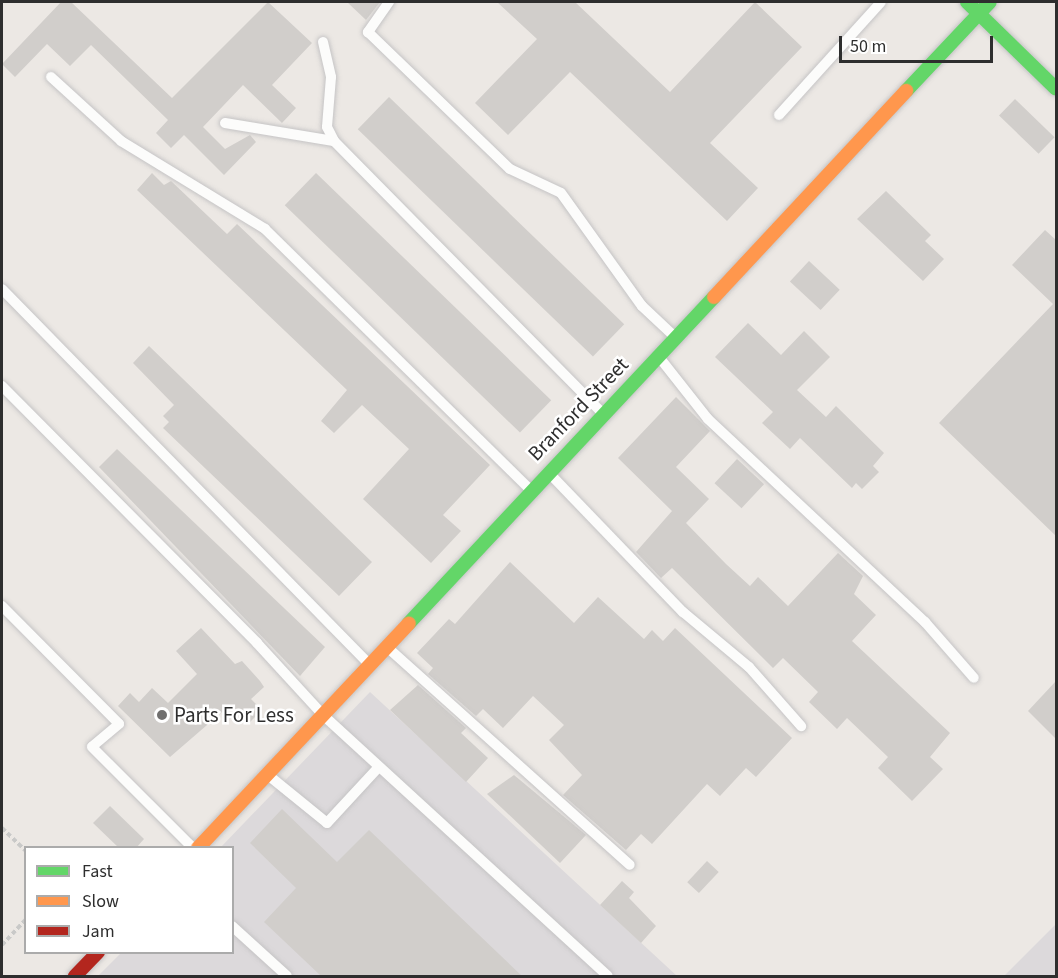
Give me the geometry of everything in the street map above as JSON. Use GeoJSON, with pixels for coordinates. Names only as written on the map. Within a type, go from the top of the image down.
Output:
{"type":"FeatureCollection","features":[{"type":"Feature","properties":{"kind":"main road"},"geometry":{"type":"LineString","coordinates":[[967,2],[1056,89]]}},
{"type":"Feature","properties":{"kind":"main road","name":"Branford Street"},"geometry":{"type":"LineString","coordinates":[[200,846],[601,412],[678,339],[990,2]]}},
{"type":"Feature","properties":{"kind":"main road"},"geometry":{"type":"LineString","coordinates":[[75,976],[96,954]]}},
{"type":"Feature","properties":{"kind":"lane"},"geometry":{"type":"LineString","coordinates":[[389,2],[368,32],[510,169],[561,194],[642,306],[678,339]]}},
{"type":"Feature","properties":{"kind":"lane"},"geometry":{"type":"LineString","coordinates":[[779,115],[881,2]]}},
{"type":"Feature","properties":{"kind":"lane"},"geometry":{"type":"LineString","coordinates":[[323,42],[331,77],[327,126],[334,141],[601,412]]}},
{"type":"Feature","properties":{"kind":"lane"},"geometry":{"type":"LineString","coordinates":[[51,77],[122,141],[265,229],[530,489]]}},
{"type":"Feature","properties":{"kind":"lane"},"geometry":{"type":"LineString","coordinates":[[225,123],[334,141]]}},
{"type":"Feature","properties":{"kind":"lane"},"geometry":{"type":"LineString","coordinates":[[2,289],[369,664]]}},
{"type":"Feature","properties":{"kind":"lane"},"geometry":{"type":"LineString","coordinates":[[659,357],[708,419],[925,622],[974,678]]}},
{"type":"Feature","properties":{"kind":"lane"},"geometry":{"type":"LineString","coordinates":[[2,386],[257,643],[323,715],[378,768],[608,976]]}},
{"type":"Feature","properties":{"kind":"lane"},"geometry":{"type":"LineString","coordinates":[[547,472],[683,612],[749,668],[801,726]]}},
{"type":"Feature","properties":{"kind":"lane"},"geometry":{"type":"LineString","coordinates":[[2,606],[119,724],[92,747],[191,846]]}},
{"type":"Feature","properties":{"kind":"lane"},"geometry":{"type":"LineString","coordinates":[[386,646],[630,865]]}},
{"type":"Feature","properties":{"kind":"lane"},"geometry":{"type":"LineString","coordinates":[[266,773],[327,823],[378,768]]}},
{"type":"Feature","properties":{"kind":"lane"},"geometry":{"type":"LineString","coordinates":[[234,928],[287,976]]}},
{"type":"Feature","properties":{"kind":"path"},"geometry":{"type":"LineString","coordinates":[[2,828],[24,849]]}},
{"type":"Feature","properties":{"kind":"path"},"geometry":{"type":"LineString","coordinates":[[2,945],[24,921]]}},
{"type":"Feature","properties":{"kind":"shaded area"},"geometry":{"type":"Polygon","coordinates":[[[370,692],[677,976],[98,976],[120,954],[234,954],[234,846],[222,846],[370,692]]]}},
{"type":"Feature","properties":{"kind":"shaded area"},"geometry":{"type":"Polygon","coordinates":[[[1056,924],[1056,976],[1004,976],[1056,924]]]}},
{"type":"Feature","properties":{"kind":"building"},"geometry":{"type":"Polygon","coordinates":[[[61,2],[71,2],[172,98],[268,2],[312,43],[272,85],[296,108],[282,123],[243,85],[203,127],[225,149],[250,135],[256,142],[224,175],[184,135],[171,148],[156,133],[168,120],[91,45],[70,66],[47,44],[15,77],[2,64],[61,2]]]}},
{"type":"Feature","properties":{"kind":"building"},"geometry":{"type":"Polygon","coordinates":[[[347,2],[380,2],[366,20],[347,2]]]}},
{"type":"Feature","properties":{"kind":"building"},"geometry":{"type":"Polygon","coordinates":[[[497,2],[575,2],[670,92],[755,2],[802,47],[710,143],[758,188],[727,221],[570,72],[508,135],[475,103],[537,39],[497,2]]]}},
{"type":"Feature","properties":{"kind":"building"},"geometry":{"type":"Polygon","coordinates":[[[389,97],[624,324],[593,357],[358,129],[389,97]]]}},
{"type":"Feature","properties":{"kind":"building"},"geometry":{"type":"Polygon","coordinates":[[[1015,99],[1055,137],[1039,154],[999,116],[1015,99]]]}},
{"type":"Feature","properties":{"kind":"building"},"geometry":{"type":"Polygon","coordinates":[[[152,173],[164,185],[171,181],[227,234],[237,224],[490,465],[443,515],[461,531],[431,563],[363,499],[409,449],[362,405],[334,433],[321,421],[347,390],[137,190],[152,173]]]}},
{"type":"Feature","properties":{"kind":"building"},"geometry":{"type":"Polygon","coordinates":[[[316,173],[551,400],[520,433],[285,205],[316,173]]]}},
{"type":"Feature","properties":{"kind":"building"},"geometry":{"type":"Polygon","coordinates":[[[886,191],[931,235],[925,241],[944,259],[923,281],[857,219],[886,191]]]}},
{"type":"Feature","properties":{"kind":"building"},"geometry":{"type":"Polygon","coordinates":[[[1045,230],[1056,240],[1056,536],[939,423],[1053,304],[1012,265],[1045,230]]]}},
{"type":"Feature","properties":{"kind":"building"},"geometry":{"type":"Polygon","coordinates":[[[809,261],[840,290],[821,310],[790,281],[809,261]]]}},
{"type":"Feature","properties":{"kind":"building"},"geometry":{"type":"Polygon","coordinates":[[[748,323],[781,355],[804,331],[830,357],[797,390],[826,417],[836,406],[884,453],[873,466],[879,472],[862,489],[856,483],[852,488],[800,438],[790,449],[762,423],[773,412],[715,357],[748,323]]]}},
{"type":"Feature","properties":{"kind":"building"},"geometry":{"type":"Polygon","coordinates":[[[149,346],[372,562],[339,596],[163,428],[169,422],[163,416],[174,405],[133,363],[149,346]]]}},
{"type":"Feature","properties":{"kind":"building"},"geometry":{"type":"Polygon","coordinates":[[[676,397],[710,431],[676,467],[709,499],[686,523],[726,564],[750,586],[758,577],[788,606],[838,553],[863,576],[854,594],[876,615],[852,641],[950,733],[930,757],[943,769],[912,801],[878,768],[888,757],[847,718],[837,729],[809,702],[818,692],[783,658],[773,668],[672,568],[661,578],[636,552],[672,511],[618,458],[676,397]]]}},
{"type":"Feature","properties":{"kind":"building"},"geometry":{"type":"Polygon","coordinates":[[[117,449],[325,647],[300,676],[99,467],[117,449]]]}},
{"type":"Feature","properties":{"kind":"building"},"geometry":{"type":"Polygon","coordinates":[[[737,459],[764,484],[742,508],[714,483],[737,459]]]}},
{"type":"Feature","properties":{"kind":"building"},"geometry":{"type":"Polygon","coordinates":[[[510,562],[574,623],[598,597],[644,639],[652,630],[663,641],[675,628],[792,738],[756,777],[746,768],[720,796],[707,784],[652,844],[641,834],[626,850],[563,795],[582,775],[549,740],[564,725],[533,696],[503,728],[483,709],[476,716],[428,674],[433,668],[417,653],[449,619],[455,624],[510,562]]]}},
{"type":"Feature","properties":{"kind":"building"},"geometry":{"type":"Polygon","coordinates":[[[201,628],[235,664],[242,661],[260,681],[264,687],[251,699],[262,710],[248,724],[229,706],[170,757],[118,706],[130,693],[139,702],[152,688],[168,703],[197,674],[176,651],[201,628]]]}},
{"type":"Feature","properties":{"kind":"building"},"geometry":{"type":"Polygon","coordinates":[[[1056,681],[1056,739],[1028,711],[1056,681]]]}},
{"type":"Feature","properties":{"kind":"building"},"geometry":{"type":"Polygon","coordinates":[[[418,685],[466,728],[461,733],[488,758],[466,782],[390,710],[418,685]]]}},
{"type":"Feature","properties":{"kind":"building"},"geometry":{"type":"Polygon","coordinates":[[[514,775],[586,835],[560,863],[487,794],[514,775]]]}},
{"type":"Feature","properties":{"kind":"building"},"geometry":{"type":"Polygon","coordinates":[[[110,806],[144,839],[138,846],[117,846],[93,823],[110,806]]]}},
{"type":"Feature","properties":{"kind":"building"},"geometry":{"type":"Polygon","coordinates":[[[282,809],[337,862],[369,830],[522,976],[321,976],[264,922],[296,888],[250,843],[282,809]]]}},
{"type":"Feature","properties":{"kind":"building"},"geometry":{"type":"Polygon","coordinates":[[[707,861],[719,872],[699,893],[687,882],[707,861]]]}},
{"type":"Feature","properties":{"kind":"building"},"geometry":{"type":"Polygon","coordinates":[[[622,881],[634,892],[629,898],[656,926],[641,943],[600,905],[622,881]]]}},
{"type":"Feature","properties":{"kind":"traffic: fast"},"geometry":{"type":"LineString","coordinates":[[967,2],[1056,89]]}},
{"type":"Feature","properties":{"kind":"traffic: fast"},"geometry":{"type":"LineString","coordinates":[[906,91],[990,2]]}},
{"type":"Feature","properties":{"kind":"traffic: fast"},"geometry":{"type":"LineString","coordinates":[[409,623],[714,297]]}},
{"type":"Feature","properties":{"kind":"traffic: slow"},"geometry":{"type":"LineString","coordinates":[[714,297],[906,91]]}},
{"type":"Feature","properties":{"kind":"traffic: slow"},"geometry":{"type":"LineString","coordinates":[[200,846],[409,623]]}},
{"type":"Feature","properties":{"kind":"traffic: jam"},"geometry":{"type":"LineString","coordinates":[[75,976],[96,954]]}},
{"type":"Feature","properties":{"kind":"place","name":"Parts For Less"},"geometry":{"type":"Point","coordinates":[162,715]}}]}
